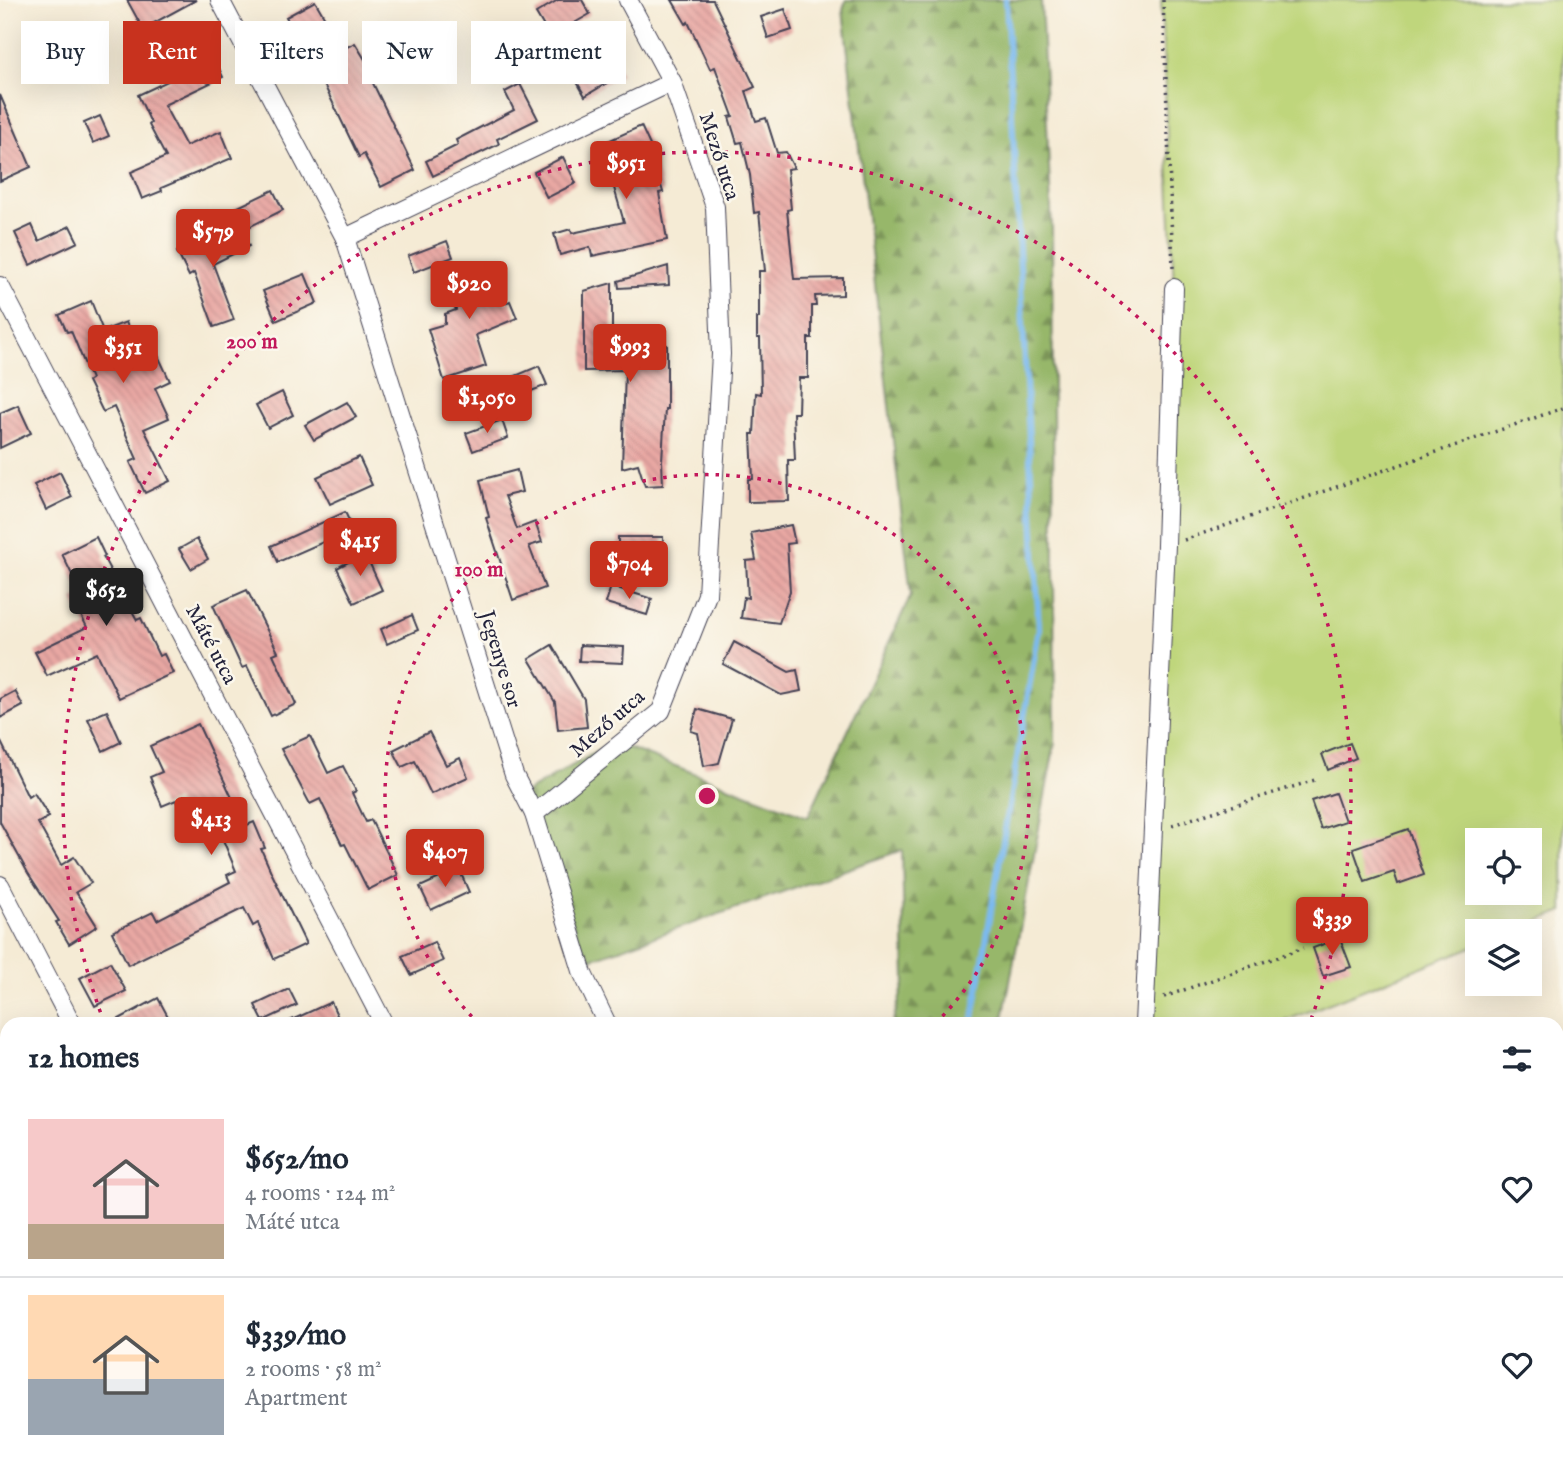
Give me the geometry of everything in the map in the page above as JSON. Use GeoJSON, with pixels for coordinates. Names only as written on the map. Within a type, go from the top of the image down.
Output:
{"type":"FeatureCollection","features":[{"type":"Feature","properties":{"kind":"street","name":"Jegenye sor"},"geometry":{"type":"LineString","coordinates":[[220,0],[345,238],[514,775],[534,814],[583,974],[604,1017]]}},
{"type":"Feature","properties":{"kind":"street","name":"Mező utca"},"geometry":{"type":"LineString","coordinates":[[534,814],[661,711],[707,595],[721,354],[715,207],[672,82],[628,0]]}},
{"type":"Feature","properties":{"kind":"street"},"geometry":{"type":"LineString","coordinates":[[345,238],[672,82]]}},
{"type":"Feature","properties":{"kind":"street","name":"Máté utca"},"geometry":{"type":"LineString","coordinates":[[0,286],[380,1017]]}},
{"type":"Feature","properties":{"kind":"street"},"geometry":{"type":"LineString","coordinates":[[1144,1017],[1166,545],[1174,288]]}},
{"type":"Feature","properties":{"kind":"street"},"geometry":{"type":"LineString","coordinates":[[0,885],[68,1017]]}},
{"type":"Feature","properties":{"kind":"path"},"geometry":{"type":"LineString","coordinates":[[1163,0],[1174,288]]}},
{"type":"Feature","properties":{"kind":"path"},"geometry":{"type":"LineString","coordinates":[[1166,545],[1241,522],[1563,408]]}},
{"type":"Feature","properties":{"kind":"path"},"geometry":{"type":"LineString","coordinates":[[1153,831],[1318,779]]}},
{"type":"Feature","properties":{"kind":"path"},"geometry":{"type":"LineString","coordinates":[[1145,1003],[1303,948]]}},
{"type":"Feature","properties":{"kind":"green space"},"geometry":{"type":"Polygon","coordinates":[[[846,0],[1041,0],[1052,229],[1055,743],[1003,1017],[894,1017],[905,981],[902,850],[588,960],[520,796],[613,742],[808,817],[911,595],[843,10],[846,0]]]}},
{"type":"Feature","properties":{"kind":"green space"},"geometry":{"type":"Polygon","coordinates":[[[1161,0],[1563,0],[1563,911],[1542,919],[1465,919],[1465,950],[1295,1017],[1144,1017],[1174,288],[1161,0]]]}},
{"type":"Feature","properties":{"kind":"building"},"geometry":{"type":"Polygon","coordinates":[[[127,0],[196,0],[158,21],[139,21],[127,0]]]}},
{"type":"Feature","properties":{"kind":"building"},"geometry":{"type":"Polygon","coordinates":[[[558,0],[582,0],[590,14],[578,21],[541,21],[536,13],[558,0]]]}},
{"type":"Feature","properties":{"kind":"building"},"geometry":{"type":"Polygon","coordinates":[[[672,0],[713,0],[755,87],[746,91],[756,121],[766,118],[777,153],[786,152],[794,168],[787,169],[791,209],[787,210],[794,279],[843,278],[843,295],[815,296],[816,306],[812,306],[812,338],[808,338],[808,378],[799,378],[798,413],[793,413],[795,460],[788,460],[789,501],[748,502],[748,479],[753,479],[751,434],[754,434],[756,393],[761,394],[757,318],[759,271],[765,271],[759,212],[754,213],[750,175],[742,142],[737,143],[729,117],[733,116],[715,67],[710,69],[688,22],[686,24],[672,0]]]}},
{"type":"Feature","properties":{"kind":"building"},"geometry":{"type":"Polygon","coordinates":[[[315,1],[327,21],[288,21],[286,17],[315,1]]]}},
{"type":"Feature","properties":{"kind":"building"},"geometry":{"type":"Polygon","coordinates":[[[785,9],[792,30],[768,38],[761,17],[785,9]]]}},
{"type":"Feature","properties":{"kind":"building"},"geometry":{"type":"Polygon","coordinates":[[[355,43],[362,55],[362,84],[373,84],[415,170],[381,187],[364,154],[359,157],[324,84],[348,84],[348,46],[355,43]]]}},
{"type":"Feature","properties":{"kind":"building"},"geometry":{"type":"Polygon","coordinates":[[[161,84],[208,84],[164,105],[186,146],[221,131],[232,158],[161,188],[162,191],[142,199],[131,172],[166,157],[149,125],[151,123],[138,95],[161,84]]]}},
{"type":"Feature","properties":{"kind":"building"},"geometry":{"type":"Polygon","coordinates":[[[520,84],[538,119],[497,139],[499,144],[433,176],[426,161],[458,145],[456,140],[514,110],[505,92],[520,84]]]}},
{"type":"Feature","properties":{"kind":"building"},"geometry":{"type":"Polygon","coordinates":[[[578,84],[605,84],[585,96],[578,84]]]}},
{"type":"Feature","properties":{"kind":"building"},"geometry":{"type":"Polygon","coordinates":[[[0,95],[31,167],[0,181],[0,95]]]}},
{"type":"Feature","properties":{"kind":"building"},"geometry":{"type":"Polygon","coordinates":[[[100,116],[109,136],[93,143],[84,123],[100,116]]]}},
{"type":"Feature","properties":{"kind":"building"},"geometry":{"type":"Polygon","coordinates":[[[641,126],[653,152],[651,153],[663,192],[659,193],[667,240],[592,256],[590,247],[560,255],[554,234],[624,222],[612,181],[615,179],[599,145],[641,126]]]}},
{"type":"Feature","properties":{"kind":"building"},"geometry":{"type":"Polygon","coordinates":[[[563,157],[576,183],[547,198],[534,172],[563,157]]]}},
{"type":"Feature","properties":{"kind":"building"},"geometry":{"type":"Polygon","coordinates":[[[273,190],[283,210],[243,230],[234,209],[273,190]]]}},
{"type":"Feature","properties":{"kind":"building"},"geometry":{"type":"Polygon","coordinates":[[[237,223],[249,246],[213,264],[234,320],[214,327],[194,273],[189,276],[177,252],[237,223]]]}},
{"type":"Feature","properties":{"kind":"building"},"geometry":{"type":"Polygon","coordinates":[[[32,225],[39,241],[70,226],[78,242],[30,265],[15,233],[32,225]]]}},
{"type":"Feature","properties":{"kind":"building"},"geometry":{"type":"Polygon","coordinates":[[[447,241],[453,257],[414,272],[408,256],[447,241]]]}},
{"type":"Feature","properties":{"kind":"building"},"geometry":{"type":"Polygon","coordinates":[[[492,265],[505,303],[510,301],[517,318],[476,335],[486,366],[444,380],[428,329],[445,324],[445,314],[456,310],[446,281],[492,265]]]}},
{"type":"Feature","properties":{"kind":"building"},"geometry":{"type":"Polygon","coordinates":[[[668,266],[669,285],[619,288],[618,281],[668,266]]]}},
{"type":"Feature","properties":{"kind":"building"},"geometry":{"type":"Polygon","coordinates":[[[305,274],[317,303],[276,321],[263,291],[305,274]]]}},
{"type":"Feature","properties":{"kind":"building"},"geometry":{"type":"Polygon","coordinates":[[[612,283],[612,345],[667,345],[663,485],[645,486],[638,464],[622,468],[625,370],[584,371],[584,291],[612,283]]]}},
{"type":"Feature","properties":{"kind":"building"},"geometry":{"type":"Polygon","coordinates":[[[91,301],[103,331],[126,322],[140,356],[155,349],[170,381],[155,388],[169,418],[144,429],[170,481],[145,493],[130,462],[137,459],[114,407],[103,412],[88,381],[91,379],[71,331],[67,332],[59,315],[91,301]]]}},
{"type":"Feature","properties":{"kind":"building"},"geometry":{"type":"Polygon","coordinates":[[[539,366],[547,385],[521,395],[513,377],[539,366]]]}},
{"type":"Feature","properties":{"kind":"building"},"geometry":{"type":"Polygon","coordinates":[[[282,392],[293,415],[268,428],[256,405],[282,392]]]}},
{"type":"Feature","properties":{"kind":"building"},"geometry":{"type":"Polygon","coordinates":[[[347,402],[356,417],[314,440],[305,425],[347,402]]]}},
{"type":"Feature","properties":{"kind":"building"},"geometry":{"type":"Polygon","coordinates":[[[18,405],[31,433],[0,448],[0,413],[18,405]]]}},
{"type":"Feature","properties":{"kind":"building"},"geometry":{"type":"Polygon","coordinates":[[[502,420],[508,438],[473,451],[466,433],[502,420]]]}},
{"type":"Feature","properties":{"kind":"building"},"geometry":{"type":"Polygon","coordinates":[[[359,457],[372,485],[330,504],[317,477],[359,457]]]}},
{"type":"Feature","properties":{"kind":"building"},"geometry":{"type":"Polygon","coordinates":[[[517,470],[522,492],[505,496],[517,529],[535,522],[542,542],[529,546],[545,588],[513,600],[486,518],[489,517],[480,480],[517,470]]]}},
{"type":"Feature","properties":{"kind":"building"},"geometry":{"type":"Polygon","coordinates":[[[60,472],[72,497],[46,510],[34,485],[60,472]]]}},
{"type":"Feature","properties":{"kind":"building"},"geometry":{"type":"Polygon","coordinates":[[[345,512],[353,529],[278,562],[271,546],[345,512]]]}},
{"type":"Feature","properties":{"kind":"building"},"geometry":{"type":"Polygon","coordinates":[[[791,525],[795,543],[787,544],[790,591],[779,623],[741,618],[744,597],[748,598],[746,561],[756,560],[751,533],[791,525]]]}},
{"type":"Feature","properties":{"kind":"building"},"geometry":{"type":"Polygon","coordinates":[[[96,537],[105,556],[103,557],[137,620],[141,618],[159,656],[164,654],[173,673],[119,698],[97,653],[47,676],[35,652],[87,627],[73,600],[82,595],[62,554],[96,537]]]}},
{"type":"Feature","properties":{"kind":"building"},"geometry":{"type":"Polygon","coordinates":[[[618,537],[663,537],[663,564],[618,564],[618,537]]]}},
{"type":"Feature","properties":{"kind":"building"},"geometry":{"type":"Polygon","coordinates":[[[197,539],[208,559],[191,569],[179,549],[197,539]]]}},
{"type":"Feature","properties":{"kind":"building"},"geometry":{"type":"Polygon","coordinates":[[[365,553],[382,590],[354,603],[337,568],[365,553]]]}},
{"type":"Feature","properties":{"kind":"building"},"geometry":{"type":"Polygon","coordinates":[[[611,586],[652,599],[647,615],[606,603],[611,586]]]}},
{"type":"Feature","properties":{"kind":"building"},"geometry":{"type":"Polygon","coordinates":[[[247,590],[278,652],[273,654],[296,704],[271,716],[247,666],[242,668],[213,605],[247,590]]]}},
{"type":"Feature","properties":{"kind":"building"},"geometry":{"type":"Polygon","coordinates":[[[412,615],[418,630],[387,644],[381,629],[412,615]]]}},
{"type":"Feature","properties":{"kind":"building"},"geometry":{"type":"Polygon","coordinates":[[[734,642],[789,672],[797,670],[801,691],[781,695],[723,664],[734,642]]]}},
{"type":"Feature","properties":{"kind":"building"},"geometry":{"type":"Polygon","coordinates":[[[552,645],[584,699],[587,727],[558,730],[555,702],[529,659],[552,645]]]}},
{"type":"Feature","properties":{"kind":"building"},"geometry":{"type":"Polygon","coordinates":[[[580,645],[624,647],[623,663],[579,661],[580,645]]]}},
{"type":"Feature","properties":{"kind":"building"},"geometry":{"type":"Polygon","coordinates":[[[15,691],[23,706],[0,718],[0,699],[15,691]]]}},
{"type":"Feature","properties":{"kind":"building"},"geometry":{"type":"Polygon","coordinates":[[[697,709],[732,719],[719,763],[704,766],[698,733],[691,731],[697,709]]]}},
{"type":"Feature","properties":{"kind":"building"},"geometry":{"type":"Polygon","coordinates":[[[107,711],[121,742],[103,751],[88,719],[107,711]]]}},
{"type":"Feature","properties":{"kind":"building"},"geometry":{"type":"Polygon","coordinates":[[[198,724],[245,826],[254,822],[265,848],[261,849],[306,944],[274,959],[258,923],[253,926],[244,908],[128,965],[112,932],[153,912],[157,920],[230,882],[227,875],[236,871],[216,823],[191,834],[176,800],[162,806],[150,777],[162,772],[150,746],[198,724]]]}},
{"type":"Feature","properties":{"kind":"building"},"geometry":{"type":"Polygon","coordinates":[[[429,732],[446,765],[460,758],[468,777],[431,794],[415,761],[402,767],[393,750],[429,732]]]}},
{"type":"Feature","properties":{"kind":"building"},"geometry":{"type":"Polygon","coordinates":[[[310,736],[328,773],[343,766],[356,791],[352,793],[366,822],[371,820],[398,875],[368,890],[320,799],[310,804],[281,749],[310,736]]]}},
{"type":"Feature","properties":{"kind":"building"},"geometry":{"type":"Polygon","coordinates":[[[0,740],[28,797],[34,793],[49,817],[38,823],[61,865],[74,857],[91,883],[76,892],[97,926],[69,944],[56,922],[59,921],[0,822],[0,740]]]}},
{"type":"Feature","properties":{"kind":"building"},"geometry":{"type":"Polygon","coordinates":[[[1350,743],[1356,758],[1328,770],[1322,754],[1350,743]]]}},
{"type":"Feature","properties":{"kind":"building"},"geometry":{"type":"Polygon","coordinates":[[[1335,793],[1345,821],[1321,829],[1311,801],[1335,793]]]}},
{"type":"Feature","properties":{"kind":"building"},"geometry":{"type":"Polygon","coordinates":[[[1408,829],[1424,875],[1398,884],[1394,872],[1365,882],[1353,848],[1408,829]]]}},
{"type":"Feature","properties":{"kind":"building"},"geometry":{"type":"Polygon","coordinates":[[[459,869],[469,892],[431,910],[420,887],[459,869]]]}},
{"type":"Feature","properties":{"kind":"building"},"geometry":{"type":"Polygon","coordinates":[[[1340,938],[1351,967],[1323,976],[1313,948],[1340,938]]]}},
{"type":"Feature","properties":{"kind":"building"},"geometry":{"type":"Polygon","coordinates":[[[434,942],[443,961],[411,975],[402,956],[434,942]]]}},
{"type":"Feature","properties":{"kind":"building"},"geometry":{"type":"Polygon","coordinates":[[[110,962],[126,991],[95,1006],[80,978],[110,962]]]}},
{"type":"Feature","properties":{"kind":"building"},"geometry":{"type":"Polygon","coordinates":[[[289,989],[297,1005],[272,1017],[261,1017],[255,1005],[289,989]]]}},
{"type":"Feature","properties":{"kind":"building"},"geometry":{"type":"Polygon","coordinates":[[[158,998],[168,1017],[123,1017],[158,998]]]}},
{"type":"Feature","properties":{"kind":"building"},"geometry":{"type":"Polygon","coordinates":[[[331,1002],[338,1017],[298,1017],[331,1002]]]}},
{"type":"Feature","properties":{"kind":"waterway"},"geometry":{"type":"LineString","coordinates":[[973,1017],[1039,629],[1006,0]]}}]}
